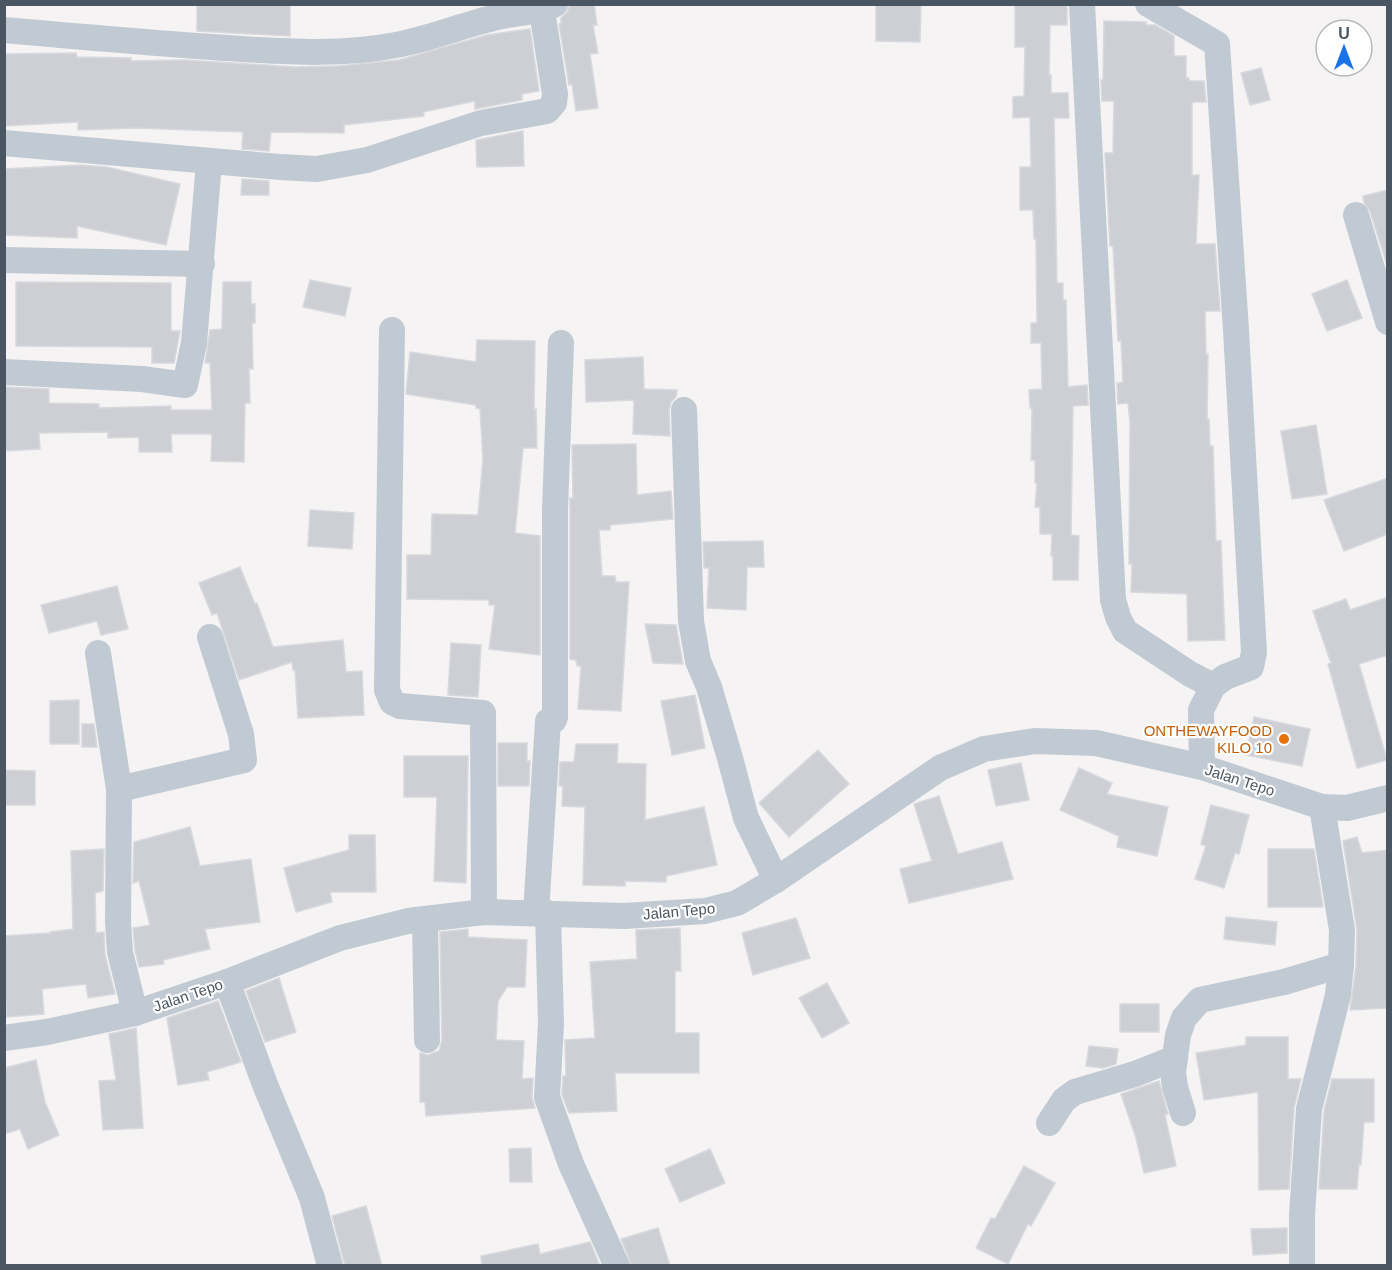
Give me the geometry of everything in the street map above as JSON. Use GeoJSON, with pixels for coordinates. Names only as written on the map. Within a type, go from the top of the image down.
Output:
{"type":"FeatureCollection","features":[{"type":"Feature","properties":{"kind":"street"},"geometry":{"type":"LineString","coordinates":[[1082,4],[1113,600],[1125,631],[1190,674],[1213,686]]}},
{"type":"Feature","properties":{"kind":"street"},"geometry":{"type":"LineString","coordinates":[[1148,4],[1217,44],[1254,652],[1251,668],[1225,677],[1213,686],[1201,710],[1202,767]]}},
{"type":"Feature","properties":{"kind":"street"},"geometry":{"type":"LineString","coordinates":[[4,30],[166,45],[289,52],[353,50],[395,45],[435,36],[495,17],[548,8],[555,94],[554,103],[547,111],[481,123],[367,160],[317,169],[209,162],[4,143]]}},
{"type":"Feature","properties":{"kind":"street"},"geometry":{"type":"LineString","coordinates":[[4,372],[141,380],[185,385],[194,344],[209,162]]}},
{"type":"Feature","properties":{"kind":"street"},"geometry":{"type":"LineString","coordinates":[[1356,215],[1388,322]]}},
{"type":"Feature","properties":{"kind":"street"},"geometry":{"type":"LineString","coordinates":[[4,260],[202,264]]}},
{"type":"Feature","properties":{"kind":"street"},"geometry":{"type":"LineString","coordinates":[[392,330],[387,690],[392,702],[400,706],[483,713],[484,912]]}},
{"type":"Feature","properties":{"kind":"street"},"geometry":{"type":"LineString","coordinates":[[561,343],[555,510],[555,717],[554,720],[548,721],[542,913],[551,1024],[547,1097],[571,1164],[617,1266]]}},
{"type":"Feature","properties":{"kind":"street"},"geometry":{"type":"LineString","coordinates":[[684,410],[691,621],[698,661],[709,687],[746,818],[776,880]]}},
{"type":"Feature","properties":{"kind":"street"},"geometry":{"type":"LineString","coordinates":[[119,789],[244,760],[241,734],[210,637]]}},
{"type":"Feature","properties":{"kind":"street"},"geometry":{"type":"LineString","coordinates":[[98,653],[119,789],[118,922],[120,952],[135,1013]]}},
{"type":"Feature","properties":{"kind":"street","name":"Jalan Tepo"},"geometry":{"type":"LineString","coordinates":[[4,1038],[47,1032],[135,1013],[227,982],[340,938],[408,921],[484,912],[624,916],[705,911],[737,903],[776,880],[940,768],[984,749],[1035,741],[1096,742],[1202,767],[1322,807],[1347,808],[1388,798]]}},
{"type":"Feature","properties":{"kind":"street"},"geometry":{"type":"LineString","coordinates":[[1302,1266],[1302,1215],[1309,1110],[1338,995],[1341,966],[1342,930],[1322,807]]}},
{"type":"Feature","properties":{"kind":"street"},"geometry":{"type":"LineString","coordinates":[[425,919],[427,1040]]}},
{"type":"Feature","properties":{"kind":"street"},"geometry":{"type":"LineString","coordinates":[[1183,1113],[1173,1072],[1178,1035],[1184,1018],[1200,1000],[1284,982],[1341,966]]}},
{"type":"Feature","properties":{"kind":"street"},"geometry":{"type":"LineString","coordinates":[[227,982],[266,1087],[312,1198],[330,1266]]}},
{"type":"Feature","properties":{"kind":"street"},"geometry":{"type":"LineString","coordinates":[[1049,1123],[1064,1100],[1075,1092],[1135,1074],[1175,1058]]}},
{"type":"Feature","properties":{"kind":"building"},"geometry":{"type":"Polygon","coordinates":[[[197,4],[290,4],[290,36],[197,31],[197,4]]]}},
{"type":"Feature","properties":{"kind":"building"},"geometry":{"type":"Polygon","coordinates":[[[570,4],[594,4],[597,25],[593,25],[598,53],[590,54],[598,108],[576,111],[572,84],[569,85],[559,24],[570,4]]]}},
{"type":"Feature","properties":{"kind":"building"},"geometry":{"type":"Polygon","coordinates":[[[876,4],[921,4],[920,42],[876,41],[876,4]]]}},
{"type":"Feature","properties":{"kind":"building"},"geometry":{"type":"Polygon","coordinates":[[[1015,4],[1067,4],[1067,25],[1050,25],[1049,75],[1051,75],[1051,93],[1068,93],[1069,118],[1054,118],[1057,283],[1063,283],[1063,300],[1066,300],[1068,387],[1087,385],[1088,405],[1073,406],[1071,535],[1079,536],[1078,580],[1053,580],[1052,534],[1040,534],[1040,507],[1035,507],[1037,483],[1035,483],[1035,460],[1031,460],[1032,408],[1030,408],[1029,390],[1042,389],[1041,343],[1031,343],[1031,323],[1037,323],[1036,239],[1034,239],[1033,210],[1020,210],[1020,167],[1031,167],[1030,117],[1013,118],[1013,97],[1024,96],[1025,47],[1015,47],[1015,4]]]}},
{"type":"Feature","properties":{"kind":"building"},"geometry":{"type":"Polygon","coordinates":[[[1104,21],[1146,22],[1146,25],[1155,25],[1174,36],[1174,56],[1186,56],[1186,78],[1189,78],[1189,81],[1204,81],[1206,102],[1192,102],[1192,175],[1199,175],[1196,244],[1215,244],[1220,311],[1205,311],[1206,354],[1208,354],[1207,419],[1209,419],[1210,446],[1213,446],[1216,541],[1221,541],[1225,640],[1188,641],[1187,594],[1131,592],[1132,564],[1129,564],[1130,422],[1128,403],[1118,404],[1117,383],[1123,382],[1121,341],[1118,341],[1105,153],[1113,153],[1114,101],[1102,101],[1104,21]]]}},
{"type":"Feature","properties":{"kind":"building"},"geometry":{"type":"Polygon","coordinates":[[[530,29],[539,91],[522,94],[522,100],[475,109],[475,101],[423,112],[424,116],[344,125],[344,133],[271,132],[269,151],[242,149],[243,132],[136,128],[78,130],[78,122],[4,126],[4,54],[76,53],[77,57],[131,58],[131,61],[185,60],[296,67],[338,66],[399,60],[487,35],[530,29]]]}},
{"type":"Feature","properties":{"kind":"building"},"geometry":{"type":"Polygon","coordinates":[[[1261,68],[1270,100],[1250,105],[1241,73],[1261,68]]]}},
{"type":"Feature","properties":{"kind":"building"},"geometry":{"type":"Polygon","coordinates":[[[523,131],[524,166],[477,167],[476,140],[523,131]]]}},
{"type":"Feature","properties":{"kind":"building"},"geometry":{"type":"Polygon","coordinates":[[[80,165],[107,167],[180,184],[166,245],[77,226],[77,238],[4,235],[4,169],[80,165]]]}},
{"type":"Feature","properties":{"kind":"building"},"geometry":{"type":"Polygon","coordinates":[[[242,179],[269,181],[269,195],[241,195],[242,179]]]}},
{"type":"Feature","properties":{"kind":"building"},"geometry":{"type":"Polygon","coordinates":[[[1388,190],[1388,265],[1387,265],[1363,196],[1388,190]]]}},
{"type":"Feature","properties":{"kind":"building"},"geometry":{"type":"Polygon","coordinates":[[[310,280],[351,288],[345,316],[303,307],[310,280]]]}},
{"type":"Feature","properties":{"kind":"building"},"geometry":{"type":"Polygon","coordinates":[[[1347,280],[1362,318],[1327,331],[1312,294],[1347,280]]]}},
{"type":"Feature","properties":{"kind":"building"},"geometry":{"type":"Polygon","coordinates":[[[16,282],[171,283],[171,331],[180,331],[174,363],[152,363],[152,347],[16,346],[16,282]]]}},
{"type":"Feature","properties":{"kind":"building"},"geometry":{"type":"Polygon","coordinates":[[[223,282],[251,282],[251,304],[255,304],[255,323],[252,323],[253,369],[249,369],[250,403],[245,403],[244,462],[211,461],[212,434],[171,434],[172,452],[139,452],[139,437],[108,438],[108,432],[39,433],[40,449],[4,451],[4,387],[49,389],[49,403],[99,404],[99,408],[171,406],[171,410],[212,410],[210,363],[205,363],[210,330],[222,329],[223,282]]]}},
{"type":"Feature","properties":{"kind":"building"},"geometry":{"type":"Polygon","coordinates":[[[477,340],[535,341],[534,410],[536,409],[537,448],[523,448],[515,533],[540,536],[540,655],[489,649],[495,605],[489,605],[489,600],[407,599],[407,555],[431,555],[432,514],[478,515],[483,459],[480,409],[476,408],[476,405],[406,394],[410,352],[476,362],[477,340]]]}},
{"type":"Feature","properties":{"kind":"building"},"geometry":{"type":"Polygon","coordinates":[[[643,357],[644,389],[677,390],[669,410],[670,436],[633,434],[634,400],[586,402],[585,360],[643,357]]]}},
{"type":"Feature","properties":{"kind":"building"},"geometry":{"type":"Polygon","coordinates":[[[1316,425],[1327,494],[1292,499],[1281,431],[1316,425]]]}},
{"type":"Feature","properties":{"kind":"building"},"geometry":{"type":"Polygon","coordinates":[[[636,444],[637,495],[671,491],[673,519],[610,525],[610,530],[599,530],[602,576],[615,576],[616,582],[629,582],[621,711],[578,709],[581,666],[577,666],[576,660],[570,659],[572,445],[636,444]]]}},
{"type":"Feature","properties":{"kind":"building"},"geometry":{"type":"Polygon","coordinates":[[[1388,478],[1388,534],[1344,551],[1324,500],[1388,478]]]}},
{"type":"Feature","properties":{"kind":"building"},"geometry":{"type":"Polygon","coordinates":[[[310,510],[354,513],[352,549],[308,546],[310,510]]]}},
{"type":"Feature","properties":{"kind":"building"},"geometry":{"type":"Polygon","coordinates":[[[763,541],[764,567],[747,567],[746,610],[707,608],[709,568],[704,568],[703,542],[763,541]]]}},
{"type":"Feature","properties":{"kind":"building"},"geometry":{"type":"Polygon","coordinates":[[[240,567],[255,604],[257,603],[273,647],[343,640],[346,672],[362,671],[364,715],[298,718],[295,670],[293,670],[292,662],[239,680],[217,613],[212,615],[199,583],[240,567]]]}},
{"type":"Feature","properties":{"kind":"building"},"geometry":{"type":"Polygon","coordinates":[[[117,586],[128,629],[101,635],[97,621],[49,633],[41,605],[117,586]]]}},
{"type":"Feature","properties":{"kind":"building"},"geometry":{"type":"Polygon","coordinates":[[[1388,597],[1388,655],[1359,664],[1387,760],[1357,768],[1328,664],[1331,663],[1313,611],[1346,599],[1350,610],[1388,597]]]}},
{"type":"Feature","properties":{"kind":"building"},"geometry":{"type":"Polygon","coordinates":[[[645,624],[676,625],[683,664],[653,663],[645,624]]]}},
{"type":"Feature","properties":{"kind":"building"},"geometry":{"type":"Polygon","coordinates":[[[451,643],[481,645],[478,697],[448,695],[451,643]]]}},
{"type":"Feature","properties":{"kind":"building"},"geometry":{"type":"Polygon","coordinates":[[[695,695],[705,748],[672,755],[661,701],[695,695]]]}},
{"type":"Feature","properties":{"kind":"building"},"geometry":{"type":"Polygon","coordinates":[[[79,700],[79,744],[50,744],[50,701],[79,700]]]}},
{"type":"Feature","properties":{"kind":"building"},"geometry":{"type":"Polygon","coordinates":[[[1254,717],[1310,729],[1302,766],[1246,755],[1254,717]]]}},
{"type":"Feature","properties":{"kind":"building"},"geometry":{"type":"Polygon","coordinates":[[[82,724],[94,724],[97,747],[82,747],[82,724]]]}},
{"type":"Feature","properties":{"kind":"building"},"geometry":{"type":"Polygon","coordinates":[[[498,743],[527,743],[527,761],[530,761],[529,786],[498,786],[498,743]]]}},
{"type":"Feature","properties":{"kind":"building"},"geometry":{"type":"Polygon","coordinates":[[[576,744],[618,744],[617,763],[646,764],[645,820],[704,807],[717,865],[666,876],[666,882],[625,881],[625,886],[583,885],[585,807],[562,806],[563,786],[559,786],[560,762],[574,762],[576,744]]]}},
{"type":"Feature","properties":{"kind":"building"},"geometry":{"type":"Polygon","coordinates":[[[818,750],[849,784],[789,837],[759,803],[818,750]]]}},
{"type":"Feature","properties":{"kind":"building"},"geometry":{"type":"Polygon","coordinates":[[[404,756],[468,756],[466,883],[434,881],[437,797],[404,797],[404,756]]]}},
{"type":"Feature","properties":{"kind":"building"},"geometry":{"type":"Polygon","coordinates":[[[1021,763],[1029,800],[996,806],[988,770],[1021,763]]]}},
{"type":"Feature","properties":{"kind":"building"},"geometry":{"type":"Polygon","coordinates":[[[1079,768],[1112,783],[1107,794],[1168,807],[1157,856],[1117,847],[1119,836],[1060,810],[1079,768]]]}},
{"type":"Feature","properties":{"kind":"building"},"geometry":{"type":"Polygon","coordinates":[[[4,770],[35,771],[35,805],[4,805],[4,770]]]}},
{"type":"Feature","properties":{"kind":"building"},"geometry":{"type":"Polygon","coordinates":[[[939,796],[958,854],[1002,842],[1013,879],[909,903],[900,869],[932,861],[914,804],[939,796]]]}},
{"type":"Feature","properties":{"kind":"building"},"geometry":{"type":"Polygon","coordinates":[[[1211,805],[1249,815],[1239,854],[1235,853],[1224,888],[1195,879],[1206,846],[1201,844],[1211,805]]]}},
{"type":"Feature","properties":{"kind":"building"},"geometry":{"type":"Polygon","coordinates":[[[190,827],[200,866],[251,859],[260,922],[205,929],[210,949],[163,960],[164,964],[139,967],[133,928],[150,925],[139,881],[133,883],[134,842],[190,827]]]}},
{"type":"Feature","properties":{"kind":"building"},"geometry":{"type":"Polygon","coordinates":[[[349,835],[375,835],[376,892],[330,892],[332,902],[296,912],[284,868],[349,850],[349,835]]]}},
{"type":"Feature","properties":{"kind":"building"},"geometry":{"type":"Polygon","coordinates":[[[1357,837],[1362,853],[1388,850],[1388,1008],[1350,1010],[1356,966],[1357,930],[1343,841],[1357,837]]]}},
{"type":"Feature","properties":{"kind":"building"},"geometry":{"type":"Polygon","coordinates":[[[104,849],[103,891],[95,893],[96,933],[104,932],[105,955],[115,994],[88,998],[86,984],[42,989],[44,1014],[7,1017],[4,985],[4,936],[73,929],[71,851],[104,849]]]}},
{"type":"Feature","properties":{"kind":"building"},"geometry":{"type":"Polygon","coordinates":[[[1268,849],[1314,849],[1323,907],[1268,907],[1268,849]]]}},
{"type":"Feature","properties":{"kind":"building"},"geometry":{"type":"Polygon","coordinates":[[[1226,917],[1277,922],[1275,945],[1224,939],[1226,917]]]}},
{"type":"Feature","properties":{"kind":"building"},"geometry":{"type":"Polygon","coordinates":[[[796,918],[810,958],[753,975],[742,933],[796,918]]]}},
{"type":"Feature","properties":{"kind":"building"},"geometry":{"type":"Polygon","coordinates":[[[680,928],[681,971],[675,971],[675,1033],[699,1033],[699,1073],[615,1073],[617,1111],[569,1113],[562,1095],[563,1076],[566,1076],[565,1040],[595,1038],[590,962],[637,959],[636,930],[680,928]]]}},
{"type":"Feature","properties":{"kind":"building"},"geometry":{"type":"Polygon","coordinates":[[[468,929],[468,937],[527,940],[525,987],[507,987],[498,1001],[496,1040],[524,1041],[522,1079],[533,1078],[532,1097],[535,1108],[426,1116],[425,1102],[420,1102],[420,1053],[428,1055],[439,1051],[442,1040],[440,932],[468,929]]]}},
{"type":"Feature","properties":{"kind":"building"},"geometry":{"type":"Polygon","coordinates":[[[279,978],[296,1032],[265,1042],[246,991],[279,978]]]}},
{"type":"Feature","properties":{"kind":"building"},"geometry":{"type":"Polygon","coordinates":[[[827,983],[849,1023],[822,1038],[799,998],[827,983]]]}},
{"type":"Feature","properties":{"kind":"building"},"geometry":{"type":"Polygon","coordinates":[[[218,1001],[241,1062],[207,1072],[209,1080],[178,1085],[167,1018],[218,1001]]]}},
{"type":"Feature","properties":{"kind":"building"},"geometry":{"type":"Polygon","coordinates":[[[1120,1004],[1159,1004],[1159,1032],[1120,1032],[1120,1004]]]}},
{"type":"Feature","properties":{"kind":"building"},"geometry":{"type":"Polygon","coordinates":[[[136,1028],[143,1128],[103,1130],[99,1081],[116,1080],[109,1034],[136,1028]]]}},
{"type":"Feature","properties":{"kind":"building"},"geometry":{"type":"Polygon","coordinates":[[[1246,1037],[1288,1037],[1288,1079],[1301,1079],[1294,1108],[1289,1189],[1259,1190],[1258,1092],[1204,1100],[1196,1053],[1246,1045],[1246,1037]]]}},
{"type":"Feature","properties":{"kind":"building"},"geometry":{"type":"Polygon","coordinates":[[[1089,1046],[1118,1049],[1116,1064],[1103,1068],[1086,1066],[1089,1046]]]}},
{"type":"Feature","properties":{"kind":"building"},"geometry":{"type":"Polygon","coordinates":[[[36,1060],[45,1102],[59,1135],[28,1149],[20,1129],[4,1134],[4,1068],[36,1060]]]}},
{"type":"Feature","properties":{"kind":"building"},"geometry":{"type":"Polygon","coordinates":[[[1332,1079],[1374,1079],[1374,1122],[1364,1122],[1357,1189],[1319,1189],[1324,1111],[1332,1079]]]}},
{"type":"Feature","properties":{"kind":"building"},"geometry":{"type":"Polygon","coordinates":[[[1159,1081],[1168,1114],[1165,1115],[1176,1166],[1144,1173],[1136,1138],[1121,1094],[1159,1081]]]}},
{"type":"Feature","properties":{"kind":"building"},"geometry":{"type":"Polygon","coordinates":[[[531,1148],[532,1182],[510,1182],[509,1149],[531,1148]]]}},
{"type":"Feature","properties":{"kind":"building"},"geometry":{"type":"Polygon","coordinates":[[[710,1149],[725,1183],[680,1202],[665,1169],[710,1149]]]}},
{"type":"Feature","properties":{"kind":"building"},"geometry":{"type":"Polygon","coordinates":[[[1024,1166],[1055,1183],[1031,1226],[1028,1224],[1008,1264],[976,1248],[991,1218],[995,1219],[1024,1166]]]}},
{"type":"Feature","properties":{"kind":"building"},"geometry":{"type":"Polygon","coordinates":[[[366,1206],[382,1266],[345,1266],[332,1216],[366,1206]]]}},
{"type":"Feature","properties":{"kind":"building"},"geometry":{"type":"Polygon","coordinates":[[[658,1228],[670,1266],[632,1266],[621,1239],[658,1228]]]}},
{"type":"Feature","properties":{"kind":"building"},"geometry":{"type":"Polygon","coordinates":[[[1287,1228],[1287,1253],[1253,1255],[1251,1229],[1287,1228]]]}},
{"type":"Feature","properties":{"kind":"building"},"geometry":{"type":"Polygon","coordinates":[[[590,1242],[600,1266],[482,1266],[481,1256],[538,1244],[540,1254],[590,1242]]]}},
{"type":"Feature","properties":{"kind":"place","name":"ONTHEWAYFOOD KILO 10"},"geometry":{"type":"Point","coordinates":[1284,739]}}]}
